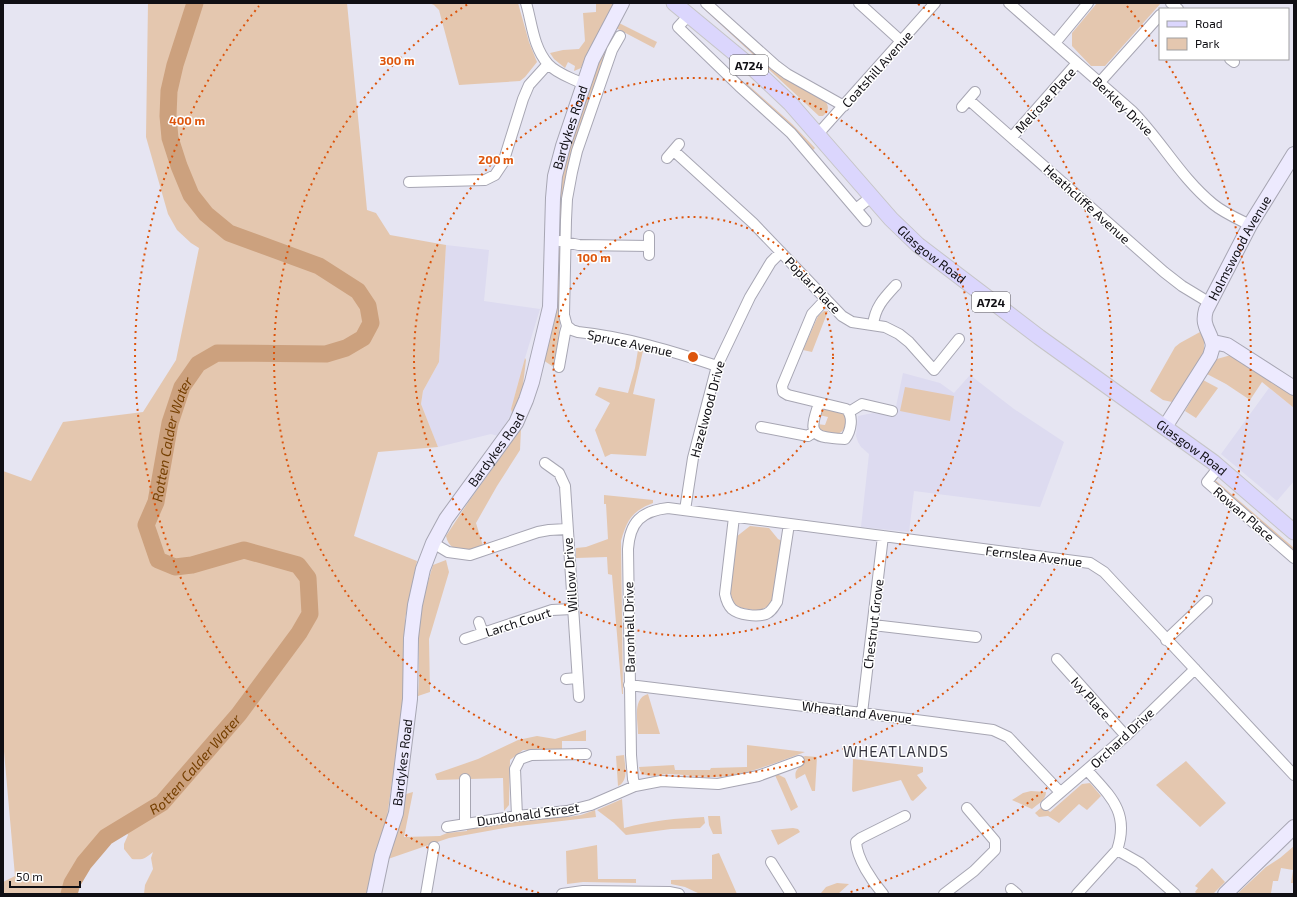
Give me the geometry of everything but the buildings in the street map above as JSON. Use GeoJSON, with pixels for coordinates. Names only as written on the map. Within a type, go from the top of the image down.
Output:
{"type":"FeatureCollection","features":[{"type":"Feature","properties":{"kind":"main road","name":"Bardykes Road"},"geometry":{"type":"LineString","coordinates":[[374,894],[382,856],[396,814],[410,699],[411,638],[415,603],[423,569],[433,543],[446,519],[516,423],[526,400],[532,382],[550,307],[551,240],[555,176],[563,146],[592,60],[622,3]]}},
{"type":"Feature","properties":{"kind":"main road","name":"Glasgow Road"},"geometry":{"type":"LineString","coordinates":[[674,3],[755,70],[790,103],[871,197],[918,245],[1039,337],[1165,427],[1218,467],[1294,532]]}},
{"type":"Feature","properties":{"kind":"main road","name":"Holmswood Avenue"},"geometry":{"type":"LineString","coordinates":[[1214,346],[1212,338],[1204,323],[1204,316],[1250,225],[1294,154]]}},
{"type":"Feature","properties":{"kind":"main road"},"geometry":{"type":"LineString","coordinates":[[1165,427],[1210,356],[1214,346],[1218,343],[1227,345],[1294,388]]}},
{"type":"Feature","properties":{"kind":"main road"},"geometry":{"type":"LineString","coordinates":[[1225,894],[1294,827]]}},
{"type":"Feature","properties":{"kind":"street"},"geometry":{"type":"LineString","coordinates":[[526,3],[533,34],[538,48],[548,64],[560,73],[583,84]]}},
{"type":"Feature","properties":{"kind":"street"},"geometry":{"type":"LineString","coordinates":[[706,3],[786,74],[844,106]]}},
{"type":"Feature","properties":{"kind":"street"},"geometry":{"type":"LineString","coordinates":[[859,3],[902,42]]}},
{"type":"Feature","properties":{"kind":"street","name":"Coatshill Avenue"},"geometry":{"type":"LineString","coordinates":[[818,134],[902,42],[935,3]]}},
{"type":"Feature","properties":{"kind":"street","name":"Berkley Drive"},"geometry":{"type":"LineString","coordinates":[[1009,3],[1132,111],[1146,126],[1180,171],[1196,189],[1214,205],[1250,225]]}},
{"type":"Feature","properties":{"kind":"street"},"geometry":{"type":"LineString","coordinates":[[1054,43],[1088,3]]}},
{"type":"Feature","properties":{"kind":"street"},"geometry":{"type":"LineString","coordinates":[[688,16],[678,27],[739,86],[791,133],[866,221]]}},
{"type":"Feature","properties":{"kind":"street"},"geometry":{"type":"LineString","coordinates":[[1100,82],[1159,17]]}},
{"type":"Feature","properties":{"kind":"street"},"geometry":{"type":"LineString","coordinates":[[559,367],[567,326],[564,315],[567,199],[575,158],[612,50],[620,36]]}},
{"type":"Feature","properties":{"kind":"street","name":"Melrose Place"},"geometry":{"type":"LineString","coordinates":[[1012,137],[1077,63]]}},
{"type":"Feature","properties":{"kind":"street"},"geometry":{"type":"LineString","coordinates":[[409,182],[485,180],[495,175],[503,163],[523,99],[530,85],[548,64]]}},
{"type":"Feature","properties":{"kind":"street","name":"Heathcliffe Avenue"},"geometry":{"type":"LineString","coordinates":[[969,100],[1164,272],[1182,286],[1210,303]]}},
{"type":"Feature","properties":{"kind":"street","name":"Poplar Place"},"geometry":{"type":"LineString","coordinates":[[673,151],[753,223],[842,316],[852,322],[885,327],[899,334],[909,342],[934,370],[959,338]]}},
{"type":"Feature","properties":{"kind":"street"},"geometry":{"type":"LineString","coordinates":[[856,209],[871,197]]}},
{"type":"Feature","properties":{"kind":"street"},"geometry":{"type":"LineString","coordinates":[[551,240],[566,241],[579,245],[649,246]]}},
{"type":"Feature","properties":{"kind":"street","name":"Hazelwood Drive"},"geometry":{"type":"LineString","coordinates":[[685,510],[693,458],[717,366],[750,297],[771,262],[781,252]]}},
{"type":"Feature","properties":{"kind":"street"},"geometry":{"type":"LineString","coordinates":[[873,325],[874,316],[881,302],[896,285]]}},
{"type":"Feature","properties":{"kind":"street"},"geometry":{"type":"LineString","coordinates":[[819,403],[813,427],[814,432],[817,436],[845,439],[848,434],[851,419],[850,412],[846,409],[788,395],[783,392],[782,386],[812,314],[826,299]]}},
{"type":"Feature","properties":{"kind":"street","name":"Spruce Avenue"},"geometry":{"type":"LineString","coordinates":[[567,326],[578,332],[641,343],[717,366]]}},
{"type":"Feature","properties":{"kind":"street"},"geometry":{"type":"LineString","coordinates":[[850,412],[862,404],[892,411]]}},
{"type":"Feature","properties":{"kind":"street"},"geometry":{"type":"LineString","coordinates":[[761,427],[808,436],[814,432]]}},
{"type":"Feature","properties":{"kind":"street","name":"Willow Drive"},"geometry":{"type":"LineString","coordinates":[[545,462],[563,470],[579,697]]}},
{"type":"Feature","properties":{"kind":"street","name":"Rowan Place"},"geometry":{"type":"LineString","coordinates":[[1218,467],[1207,482],[1294,558]]}},
{"type":"Feature","properties":{"kind":"street","name":"Baronhall Drive"},"geometry":{"type":"LineString","coordinates":[[636,786],[633,779],[631,755],[629,685],[629,538],[633,526],[639,518],[646,513],[657,509],[668,508],[685,510]]}},
{"type":"Feature","properties":{"kind":"street","name":"Fernslea Avenue"},"geometry":{"type":"LineString","coordinates":[[685,510],[1090,563],[1104,572],[1166,640],[1294,775]]}},
{"type":"Feature","properties":{"kind":"street"},"geometry":{"type":"LineString","coordinates":[[734,517],[725,594],[727,602],[732,609],[749,614],[758,615],[767,613],[773,608],[776,602],[789,524]]}},
{"type":"Feature","properties":{"kind":"street"},"geometry":{"type":"LineString","coordinates":[[433,543],[448,552],[470,555],[538,532],[567,529]]}},
{"type":"Feature","properties":{"kind":"street","name":"Chestnut Grove"},"geometry":{"type":"LineString","coordinates":[[862,713],[883,536]]}},
{"type":"Feature","properties":{"kind":"street"},"geometry":{"type":"LineString","coordinates":[[1166,640],[1207,601]]}},
{"type":"Feature","properties":{"kind":"street","name":"Larch Court"},"geometry":{"type":"LineString","coordinates":[[465,639],[552,610],[572,609]]}},
{"type":"Feature","properties":{"kind":"street"},"geometry":{"type":"LineString","coordinates":[[479,622],[483,633]]}},
{"type":"Feature","properties":{"kind":"street"},"geometry":{"type":"LineString","coordinates":[[873,625],[976,637]]}},
{"type":"Feature","properties":{"kind":"street","name":"Ivy Place"},"geometry":{"type":"LineString","coordinates":[[1057,659],[1126,736]]}},
{"type":"Feature","properties":{"kind":"street","name":"Orchard Drive"},"geometry":{"type":"LineString","coordinates":[[1046,805],[1126,736],[1194,669]]}},
{"type":"Feature","properties":{"kind":"street"},"geometry":{"type":"LineString","coordinates":[[566,679],[577,678]]}},
{"type":"Feature","properties":{"kind":"street","name":"Wheatland Avenue"},"geometry":{"type":"LineString","coordinates":[[629,685],[993,730],[1008,737],[1060,792]]}},
{"type":"Feature","properties":{"kind":"street"},"geometry":{"type":"LineString","coordinates":[[517,816],[515,769],[520,759],[530,755],[586,754]]}},
{"type":"Feature","properties":{"kind":"street","name":"Dundonald Street"},"geometry":{"type":"LineString","coordinates":[[447,827],[517,816],[568,811],[636,786],[661,781],[718,784],[758,776],[799,761]]}},
{"type":"Feature","properties":{"kind":"street"},"geometry":{"type":"LineString","coordinates":[[1077,894],[1117,850],[1120,842],[1122,826],[1120,813],[1116,803],[1087,770]]}},
{"type":"Feature","properties":{"kind":"street","name":"Dundonald Street"},"geometry":{"type":"LineString","coordinates":[[465,779],[466,823]]}},
{"type":"Feature","properties":{"kind":"street"},"geometry":{"type":"LineString","coordinates":[[944,894],[974,871],[995,850],[995,841],[967,808]]}},
{"type":"Feature","properties":{"kind":"street"},"geometry":{"type":"LineString","coordinates":[[883,894],[872,882],[856,849],[856,842],[860,838],[905,816]]}},
{"type":"Feature","properties":{"kind":"street"},"geometry":{"type":"LineString","coordinates":[[426,894],[434,847]]}},
{"type":"Feature","properties":{"kind":"street"},"geometry":{"type":"LineString","coordinates":[[1117,850],[1140,863],[1175,894]]}},
{"type":"Feature","properties":{"kind":"street"},"geometry":{"type":"LineString","coordinates":[[771,862],[791,894]]}},
{"type":"Feature","properties":{"kind":"street"},"geometry":{"type":"LineString","coordinates":[[562,894],[583,891],[669,892],[679,894]]}},
{"type":"Feature","properties":{"kind":"shaded area"},"geometry":{"type":"Polygon","coordinates":[[[446,245],[489,250],[484,301],[540,309],[511,409],[512,413],[498,436],[491,434],[438,447],[421,404],[423,391],[439,362],[446,245]]]}},
{"type":"Feature","properties":{"kind":"shaded area"},"geometry":{"type":"Polygon","coordinates":[[[903,373],[940,383],[954,393],[970,375],[1014,409],[1064,442],[1040,507],[914,491],[909,532],[861,527],[869,454],[861,447],[856,436],[858,416],[873,413],[894,416],[903,373]]]}},
{"type":"Feature","properties":{"kind":"shaded area"},"geometry":{"type":"Polygon","coordinates":[[[1269,388],[1294,408],[1294,481],[1277,501],[1221,454],[1269,388]]]}},
{"type":"Feature","properties":{"kind":"green space"},"geometry":{"type":"Polygon","coordinates":[[[148,3],[347,3],[367,210],[376,213],[390,235],[446,245],[439,362],[423,391],[421,404],[438,447],[378,452],[354,536],[417,561],[405,619],[404,698],[387,817],[374,864],[369,894],[144,894],[145,885],[153,869],[151,858],[153,852],[144,858],[132,859],[124,849],[124,844],[128,835],[124,826],[84,851],[76,894],[3,894],[3,882],[15,876],[3,740],[3,471],[31,481],[63,422],[143,412],[176,360],[199,248],[177,230],[168,214],[146,137],[148,3]]]}},
{"type":"Feature","properties":{"kind":"green space"},"geometry":{"type":"Polygon","coordinates":[[[429,3],[518,3],[529,42],[537,62],[520,81],[459,85],[439,10],[434,5],[429,3]]]}},
{"type":"Feature","properties":{"kind":"green space"},"geometry":{"type":"Polygon","coordinates":[[[596,3],[616,3],[588,51],[581,68],[574,71],[575,66],[568,62],[565,68],[554,59],[550,53],[579,49],[585,41],[583,13],[596,12],[596,3]]]}},
{"type":"Feature","properties":{"kind":"green space"},"geometry":{"type":"Polygon","coordinates":[[[1097,3],[1161,3],[1105,66],[1091,66],[1072,46],[1072,33],[1097,3]]]}},
{"type":"Feature","properties":{"kind":"green space"},"geometry":{"type":"Polygon","coordinates":[[[705,8],[825,100],[828,107],[825,114],[823,116],[819,116],[704,9],[705,8]]]}},
{"type":"Feature","properties":{"kind":"green space"},"geometry":{"type":"Polygon","coordinates":[[[619,23],[657,42],[654,48],[616,28],[619,23]]]}},
{"type":"Feature","properties":{"kind":"green space"},"geometry":{"type":"Polygon","coordinates":[[[613,34],[599,72],[562,229],[560,231],[557,229],[557,189],[592,69],[613,34]]]}},
{"type":"Feature","properties":{"kind":"green space"},"geometry":{"type":"Polygon","coordinates":[[[746,83],[792,124],[815,148],[812,151],[745,85],[746,83]]]}},
{"type":"Feature","properties":{"kind":"green space"},"geometry":{"type":"Polygon","coordinates":[[[557,248],[562,250],[560,324],[555,368],[543,360],[557,248]]]}},
{"type":"Feature","properties":{"kind":"green space"},"geometry":{"type":"Polygon","coordinates":[[[824,311],[828,311],[812,352],[803,350],[818,316],[824,311]]]}},
{"type":"Feature","properties":{"kind":"green space"},"geometry":{"type":"Polygon","coordinates":[[[1200,332],[1204,340],[1204,353],[1172,402],[1163,400],[1150,391],[1175,347],[1200,332]]]}},
{"type":"Feature","properties":{"kind":"green space"},"geometry":{"type":"Polygon","coordinates":[[[638,350],[643,351],[633,394],[655,399],[646,456],[611,454],[605,457],[595,430],[610,403],[595,395],[599,387],[628,393],[638,350]]]}},
{"type":"Feature","properties":{"kind":"green space"},"geometry":{"type":"Polygon","coordinates":[[[1231,355],[1294,396],[1294,408],[1262,382],[1250,400],[1226,384],[1207,374],[1217,359],[1231,355]]]}},
{"type":"Feature","properties":{"kind":"green space"},"geometry":{"type":"Polygon","coordinates":[[[525,358],[522,393],[512,413],[511,409],[525,358]]]}},
{"type":"Feature","properties":{"kind":"green space"},"geometry":{"type":"Polygon","coordinates":[[[1203,380],[1218,388],[1196,418],[1185,411],[1203,380]]]}},
{"type":"Feature","properties":{"kind":"green space"},"geometry":{"type":"Polygon","coordinates":[[[905,387],[954,396],[950,421],[900,411],[905,387]]]}},
{"type":"Feature","properties":{"kind":"green space"},"geometry":{"type":"Polygon","coordinates":[[[826,409],[838,411],[844,415],[846,425],[841,432],[833,434],[819,430],[817,424],[825,425],[828,417],[819,415],[821,411],[826,409]]]}},
{"type":"Feature","properties":{"kind":"green space"},"geometry":{"type":"Polygon","coordinates":[[[521,429],[520,450],[476,523],[483,546],[466,550],[456,549],[448,542],[446,536],[469,501],[521,429]]]}},
{"type":"Feature","properties":{"kind":"green space"},"geometry":{"type":"Polygon","coordinates":[[[1214,479],[1294,548],[1294,553],[1214,482],[1214,479]]]}},
{"type":"Feature","properties":{"kind":"green space"},"geometry":{"type":"Polygon","coordinates":[[[604,495],[653,500],[653,503],[640,509],[631,517],[621,541],[623,694],[612,575],[608,574],[607,557],[576,558],[576,548],[586,547],[608,539],[604,495]]]}},
{"type":"Feature","properties":{"kind":"green space"},"geometry":{"type":"Polygon","coordinates":[[[750,526],[769,528],[778,539],[782,541],[772,601],[768,606],[759,611],[737,607],[733,601],[730,591],[736,537],[750,526]]]}},
{"type":"Feature","properties":{"kind":"green space"},"geometry":{"type":"Polygon","coordinates":[[[446,560],[449,572],[429,639],[430,692],[418,696],[419,628],[422,604],[433,565],[446,560]]]}},
{"type":"Feature","properties":{"kind":"green space"},"geometry":{"type":"Polygon","coordinates":[[[648,694],[660,734],[638,734],[638,705],[643,696],[648,694]]]}},
{"type":"Feature","properties":{"kind":"green space"},"geometry":{"type":"Polygon","coordinates":[[[586,730],[586,741],[562,741],[562,749],[523,750],[510,760],[509,805],[504,811],[503,778],[437,780],[435,774],[478,759],[518,740],[537,736],[555,739],[586,730]]]}},
{"type":"Feature","properties":{"kind":"green space"},"geometry":{"type":"Polygon","coordinates":[[[747,745],[805,752],[759,769],[735,775],[705,777],[668,774],[651,776],[643,774],[639,767],[674,765],[675,770],[710,770],[711,768],[747,767],[747,745]]]}},
{"type":"Feature","properties":{"kind":"green space"},"geometry":{"type":"Polygon","coordinates":[[[624,755],[625,777],[624,781],[618,786],[616,756],[624,755]]]}},
{"type":"Feature","properties":{"kind":"green space"},"geometry":{"type":"Polygon","coordinates":[[[805,756],[817,757],[815,791],[812,791],[805,774],[796,779],[796,770],[803,765],[800,758],[805,756]]]}},
{"type":"Feature","properties":{"kind":"green space"},"geometry":{"type":"Polygon","coordinates":[[[853,759],[923,767],[923,772],[917,775],[927,788],[913,801],[911,800],[901,780],[853,792],[853,759]]]}},
{"type":"Feature","properties":{"kind":"green space"},"geometry":{"type":"Polygon","coordinates":[[[1186,761],[1226,803],[1200,827],[1156,785],[1186,761]]]}},
{"type":"Feature","properties":{"kind":"green space"},"geometry":{"type":"Polygon","coordinates":[[[775,775],[785,778],[798,807],[791,811],[775,775]]]}},
{"type":"Feature","properties":{"kind":"green space"},"geometry":{"type":"Polygon","coordinates":[[[1090,783],[1101,796],[1087,810],[1079,804],[1059,823],[1048,816],[1039,817],[1035,813],[1043,806],[1050,812],[1082,784],[1090,783]]]}},
{"type":"Feature","properties":{"kind":"green space"},"geometry":{"type":"Polygon","coordinates":[[[1031,791],[1046,792],[1043,800],[1032,809],[1012,800],[1023,793],[1031,791]]]}},
{"type":"Feature","properties":{"kind":"green space"},"geometry":{"type":"Polygon","coordinates":[[[413,792],[404,837],[440,836],[447,833],[467,831],[467,828],[568,815],[568,817],[581,815],[595,810],[596,817],[510,827],[449,838],[388,859],[404,808],[406,794],[413,792]]]}},
{"type":"Feature","properties":{"kind":"green space"},"geometry":{"type":"Polygon","coordinates":[[[622,799],[624,828],[654,822],[694,817],[704,817],[705,823],[700,828],[671,829],[626,835],[614,823],[597,810],[622,799]]]}},
{"type":"Feature","properties":{"kind":"green space"},"geometry":{"type":"Polygon","coordinates":[[[708,816],[720,816],[722,834],[713,834],[709,825],[708,816]]]}},
{"type":"Feature","properties":{"kind":"green space"},"geometry":{"type":"Polygon","coordinates":[[[798,829],[800,832],[778,845],[771,830],[798,829]]]}},
{"type":"Feature","properties":{"kind":"green space"},"geometry":{"type":"Polygon","coordinates":[[[597,845],[598,879],[636,879],[636,883],[583,882],[567,884],[566,851],[597,845]]]}},
{"type":"Feature","properties":{"kind":"green space"},"geometry":{"type":"Polygon","coordinates":[[[1294,846],[1294,883],[1291,883],[1293,870],[1281,868],[1278,881],[1273,881],[1271,893],[1275,894],[1237,894],[1266,867],[1294,846]]]}},
{"type":"Feature","properties":{"kind":"green space"},"geometry":{"type":"Polygon","coordinates":[[[719,853],[737,894],[700,894],[685,887],[671,884],[671,880],[712,879],[712,855],[719,853]]]}},
{"type":"Feature","properties":{"kind":"green space"},"geometry":{"type":"Polygon","coordinates":[[[1212,868],[1225,882],[1213,894],[1197,894],[1195,892],[1198,888],[1195,886],[1212,868]]]}},
{"type":"Feature","properties":{"kind":"green space"},"geometry":{"type":"Polygon","coordinates":[[[837,883],[849,884],[838,894],[821,893],[826,887],[837,883]]]}},
{"type":"Feature","properties":{"kind":"waterway","name":"Rotten Calder Water"},"geometry":{"type":"LineString","coordinates":[[69,894],[72,883],[84,863],[106,837],[162,803],[239,714],[299,633],[310,614],[308,578],[298,565],[244,550],[192,565],[175,567],[158,560],[146,525],[156,502],[170,423],[182,387],[198,364],[217,353],[326,354],[346,348],[363,338],[371,323],[368,306],[358,291],[319,266],[229,233],[206,214],[191,195],[179,166],[170,138],[168,116],[169,91],[175,65],[195,3]]}},
{"type":"Feature","properties":{"kind":"district","name":"WHEATLANDS"},"geometry":{"type":"Point","coordinates":[896,751]}}]}
